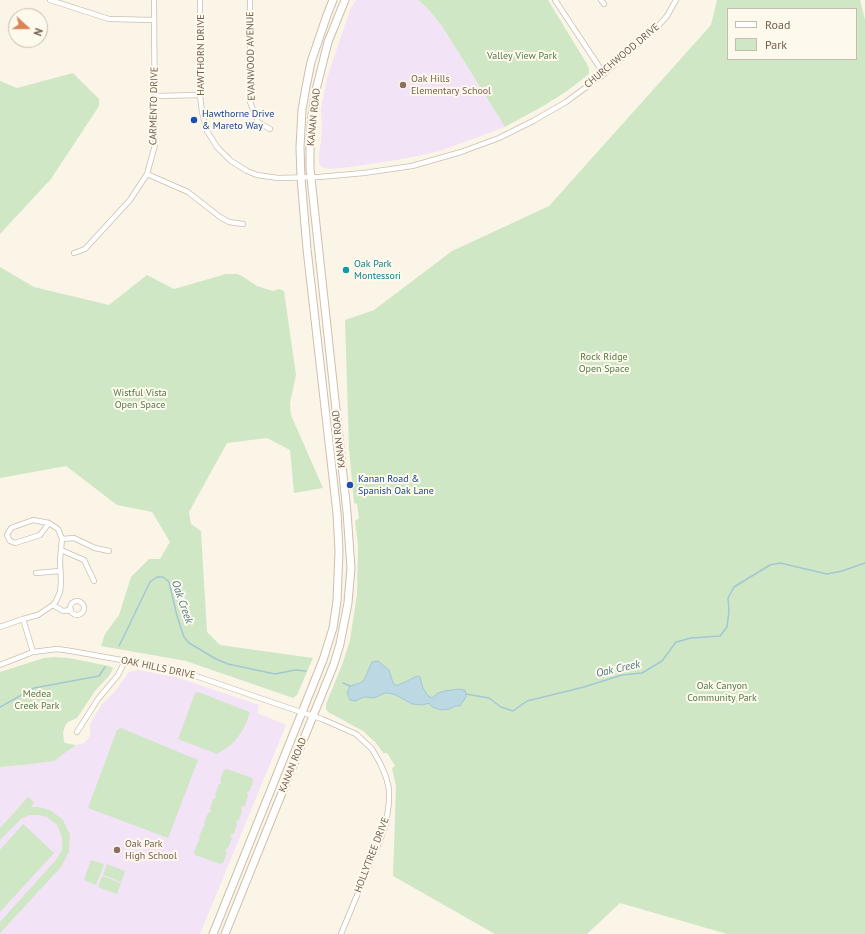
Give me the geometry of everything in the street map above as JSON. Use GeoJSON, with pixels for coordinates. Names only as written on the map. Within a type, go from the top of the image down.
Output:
{"type":"FeatureCollection","features":[{"type":"Feature","properties":{"kind":"main road","name":"KANAN ROAD"},"geometry":{"type":"LineString","coordinates":[[213,934],[323,660],[331,636],[338,601],[339,576],[337,513],[307,249],[300,147],[302,110],[311,62],[326,15],[333,0]]}},
{"type":"Feature","properties":{"kind":"main road","name":"KANAN ROAD"},"geometry":{"type":"LineString","coordinates":[[226,934],[334,664],[340,644],[348,603],[350,568],[345,496],[310,177],[310,142],[316,90],[328,42],[344,0]]}},
{"type":"Feature","properties":{"kind":"street"},"geometry":{"type":"LineString","coordinates":[[50,0],[109,19],[154,20]]}},
{"type":"Feature","properties":{"kind":"street","name":"CARMENTO DRIVE"},"geometry":{"type":"LineString","coordinates":[[74,253],[85,249],[130,200],[147,174],[155,145],[154,0]]}},
{"type":"Feature","properties":{"kind":"street","name":"HAWTHORN DRIVE"},"geometry":{"type":"LineString","coordinates":[[200,0],[200,95],[202,112],[208,130],[217,147],[231,161],[247,171],[265,177],[310,177]]}},
{"type":"Feature","properties":{"kind":"street","name":"EVANWOOD AVENUE"},"geometry":{"type":"LineString","coordinates":[[250,0],[250,102],[258,122],[270,129]]}},
{"type":"Feature","properties":{"kind":"street"},"geometry":{"type":"LineString","coordinates":[[555,0],[604,74]]}},
{"type":"Feature","properties":{"kind":"street","name":"CHURCHWOOD DRIVE"},"geometry":{"type":"LineString","coordinates":[[310,177],[388,170],[421,164],[461,152],[499,138],[566,102],[604,74],[667,16],[676,0]]}},
{"type":"Feature","properties":{"kind":"street"},"geometry":{"type":"LineString","coordinates":[[155,96],[200,95]]}},
{"type":"Feature","properties":{"kind":"street"},"geometry":{"type":"LineString","coordinates":[[147,174],[188,192],[213,213],[225,220],[243,224]]}},
{"type":"Feature","properties":{"kind":"street"},"geometry":{"type":"LineString","coordinates":[[0,627],[23,619],[38,616],[53,605],[60,592],[62,539],[58,529],[49,522],[33,520],[11,528],[7,535],[10,541],[16,543],[38,536],[42,533],[49,522]]}},
{"type":"Feature","properties":{"kind":"street"},"geometry":{"type":"LineString","coordinates":[[62,539],[74,538],[95,548],[109,551]]}},
{"type":"Feature","properties":{"kind":"street"},"geometry":{"type":"LineString","coordinates":[[62,550],[84,560],[94,581]]}},
{"type":"Feature","properties":{"kind":"street"},"geometry":{"type":"LineString","coordinates":[[36,573],[60,571]]}},
{"type":"Feature","properties":{"kind":"street"},"geometry":{"type":"LineString","coordinates":[[53,605],[63,611],[71,610]]}},
{"type":"Feature","properties":{"kind":"street"},"geometry":{"type":"LineString","coordinates":[[23,619],[33,652]]}},
{"type":"Feature","properties":{"kind":"street","name":"OAK HILLS DRIVE"},"geometry":{"type":"LineString","coordinates":[[0,665],[33,652],[71,650],[178,670],[312,716]]}},
{"type":"Feature","properties":{"kind":"street"},"geometry":{"type":"LineString","coordinates":[[77,732],[98,699],[118,675],[125,661]]}},
{"type":"Feature","properties":{"kind":"street","name":"HOLLYTREE DRIVE"},"geometry":{"type":"LineString","coordinates":[[312,716],[356,734],[372,749],[386,777],[389,789],[389,808],[386,824],[341,934]]}},
{"type":"Feature","properties":{"kind":"shaded area","name":"Oak Hills Elementary School"},"geometry":{"type":"Polygon","coordinates":[[[356,0],[418,0],[428,9],[442,26],[505,127],[440,151],[397,160],[350,167],[329,169],[321,167],[319,163],[319,153],[322,124],[321,109],[327,78],[350,10],[356,0]]]}},
{"type":"Feature","properties":{"kind":"shaded area","name":"Oak Park High School"},"geometry":{"type":"Polygon","coordinates":[[[138,670],[176,677],[259,705],[257,713],[286,725],[200,934],[0,934],[0,767],[54,761],[76,745],[84,743],[90,735],[90,724],[102,704],[116,690],[129,672],[138,670]]]}},
{"type":"Feature","properties":{"kind":"green space","name":"Valley View Park"},"geometry":{"type":"Polygon","coordinates":[[[418,0],[548,0],[587,64],[589,74],[567,91],[545,105],[505,127],[442,26],[428,9],[418,0]]]}},
{"type":"Feature","properties":{"kind":"green space"},"geometry":{"type":"Polygon","coordinates":[[[717,0],[860,0],[865,20],[865,934],[727,934],[620,903],[587,934],[495,934],[393,876],[396,786],[392,768],[395,766],[387,753],[383,753],[376,743],[363,731],[328,712],[326,709],[326,704],[342,665],[350,640],[357,594],[358,545],[355,521],[359,518],[357,504],[354,503],[349,449],[345,320],[374,310],[452,251],[549,206],[711,25],[717,0]]]}},
{"type":"Feature","properties":{"kind":"green space"},"geometry":{"type":"Polygon","coordinates":[[[73,73],[99,99],[99,106],[51,179],[0,234],[0,81],[17,88],[73,73]]]}},
{"type":"Feature","properties":{"kind":"green space","name":"Wistful Vista Open Space"},"geometry":{"type":"Polygon","coordinates":[[[0,267],[34,287],[109,305],[147,275],[174,289],[226,274],[237,274],[257,286],[273,291],[279,289],[284,291],[296,375],[290,403],[291,415],[323,488],[294,493],[290,450],[267,438],[227,443],[189,512],[191,524],[201,531],[207,632],[220,645],[313,658],[297,695],[293,698],[186,661],[101,646],[105,634],[119,615],[131,577],[149,559],[160,559],[170,542],[152,512],[117,505],[66,466],[0,478],[0,267]]]}},
{"type":"Feature","properties":{"kind":"green space","name":"Medea Creek Park"},"geometry":{"type":"Polygon","coordinates":[[[44,658],[69,658],[113,668],[109,676],[95,691],[77,718],[68,722],[65,726],[63,733],[65,743],[76,745],[54,761],[0,767],[0,672],[44,658]]]}},
{"type":"Feature","properties":{"kind":"green space"},"geometry":{"type":"Polygon","coordinates":[[[198,692],[250,712],[246,724],[238,737],[231,745],[217,754],[178,739],[195,693],[198,692]]]}},
{"type":"Feature","properties":{"kind":"green space"},"geometry":{"type":"Polygon","coordinates":[[[121,728],[198,760],[168,838],[88,808],[117,730],[121,728]]]}},
{"type":"Feature","properties":{"kind":"green space"},"geometry":{"type":"Polygon","coordinates":[[[227,769],[252,778],[253,781],[250,791],[247,792],[248,795],[245,806],[241,807],[242,810],[239,820],[236,821],[237,824],[234,834],[230,835],[232,838],[228,848],[225,850],[227,853],[223,863],[220,864],[195,855],[194,852],[200,840],[199,837],[203,827],[205,826],[204,823],[208,813],[211,812],[210,809],[213,799],[216,798],[215,795],[219,784],[222,783],[220,780],[224,770],[227,769]]]}},
{"type":"Feature","properties":{"kind":"green space"},"geometry":{"type":"Polygon","coordinates":[[[28,797],[34,802],[31,807],[39,807],[50,810],[63,820],[70,835],[69,852],[61,867],[0,933],[0,922],[55,861],[62,850],[62,837],[57,825],[47,817],[39,815],[30,815],[22,818],[0,840],[0,828],[28,797]]]}},
{"type":"Feature","properties":{"kind":"green space"},"geometry":{"type":"Polygon","coordinates":[[[23,824],[54,853],[0,912],[0,850],[23,824]]]}},
{"type":"Feature","properties":{"kind":"green space"},"geometry":{"type":"Polygon","coordinates":[[[91,860],[104,864],[96,885],[84,880],[91,860]]]}},
{"type":"Feature","properties":{"kind":"green space"},"geometry":{"type":"Polygon","coordinates":[[[107,864],[125,871],[121,882],[103,875],[107,864]]]}},
{"type":"Feature","properties":{"kind":"green space"},"geometry":{"type":"Polygon","coordinates":[[[102,876],[121,883],[117,894],[98,887],[102,876]]]}},
{"type":"Feature","properties":{"kind":"water"},"geometry":{"type":"Polygon","coordinates":[[[378,661],[389,670],[395,685],[417,676],[420,677],[423,688],[428,696],[432,698],[438,693],[444,691],[459,689],[465,690],[466,697],[460,706],[441,710],[432,707],[429,703],[423,705],[412,704],[396,695],[388,693],[374,698],[364,697],[355,701],[350,700],[347,693],[350,686],[364,680],[372,662],[378,661]]]}},
{"type":"Feature","properties":{"kind":"waterway","name":"Oak Creek"},"geometry":{"type":"LineString","coordinates":[[466,694],[489,698],[501,707],[513,711],[527,701],[584,687],[622,675],[642,673],[662,661],[676,642],[691,638],[720,636],[727,627],[729,611],[728,598],[734,587],[770,565],[780,563],[827,574],[842,571],[865,563]]}},
{"type":"Feature","properties":{"kind":"waterway","name":"Oak Creek"},"geometry":{"type":"LineString","coordinates":[[119,646],[150,582],[157,577],[163,577],[169,582],[177,616],[184,637],[189,643],[216,659],[228,664],[275,674],[295,670],[306,671]]}},
{"type":"Feature","properties":{"kind":"waterway","name":"Oak Creek"},"geometry":{"type":"LineString","coordinates":[[0,707],[34,688],[99,676],[105,667]]}},
{"type":"Feature","properties":{"kind":"waterway","name":"Oak Creek"},"geometry":{"type":"LineString","coordinates":[[343,683],[350,686]]}},
{"type":"Feature","properties":{"kind":"place","name":"Oak Hills Elementary School"},"geometry":{"type":"Point","coordinates":[403,85]}},
{"type":"Feature","properties":{"kind":"place","name":"Hawthorne Drive & Mareto Way"},"geometry":{"type":"Point","coordinates":[194,120]}},
{"type":"Feature","properties":{"kind":"place","name":"Oak Park Montessori"},"geometry":{"type":"Point","coordinates":[346,270]}},
{"type":"Feature","properties":{"kind":"place","name":"Kanan Road & Spanish Oak Lane"},"geometry":{"type":"Point","coordinates":[350,485]}},
{"type":"Feature","properties":{"kind":"place","name":"Oak Park High School"},"geometry":{"type":"Point","coordinates":[117,850]}},
{"type":"Feature","properties":{"kind":"park label","name":"Rock Ridge Open Space"},"geometry":{"type":"Point","coordinates":[604,362]}},
{"type":"Feature","properties":{"kind":"park label","name":"Oak Canyon Community Park"},"geometry":{"type":"Point","coordinates":[722,692]}}]}
